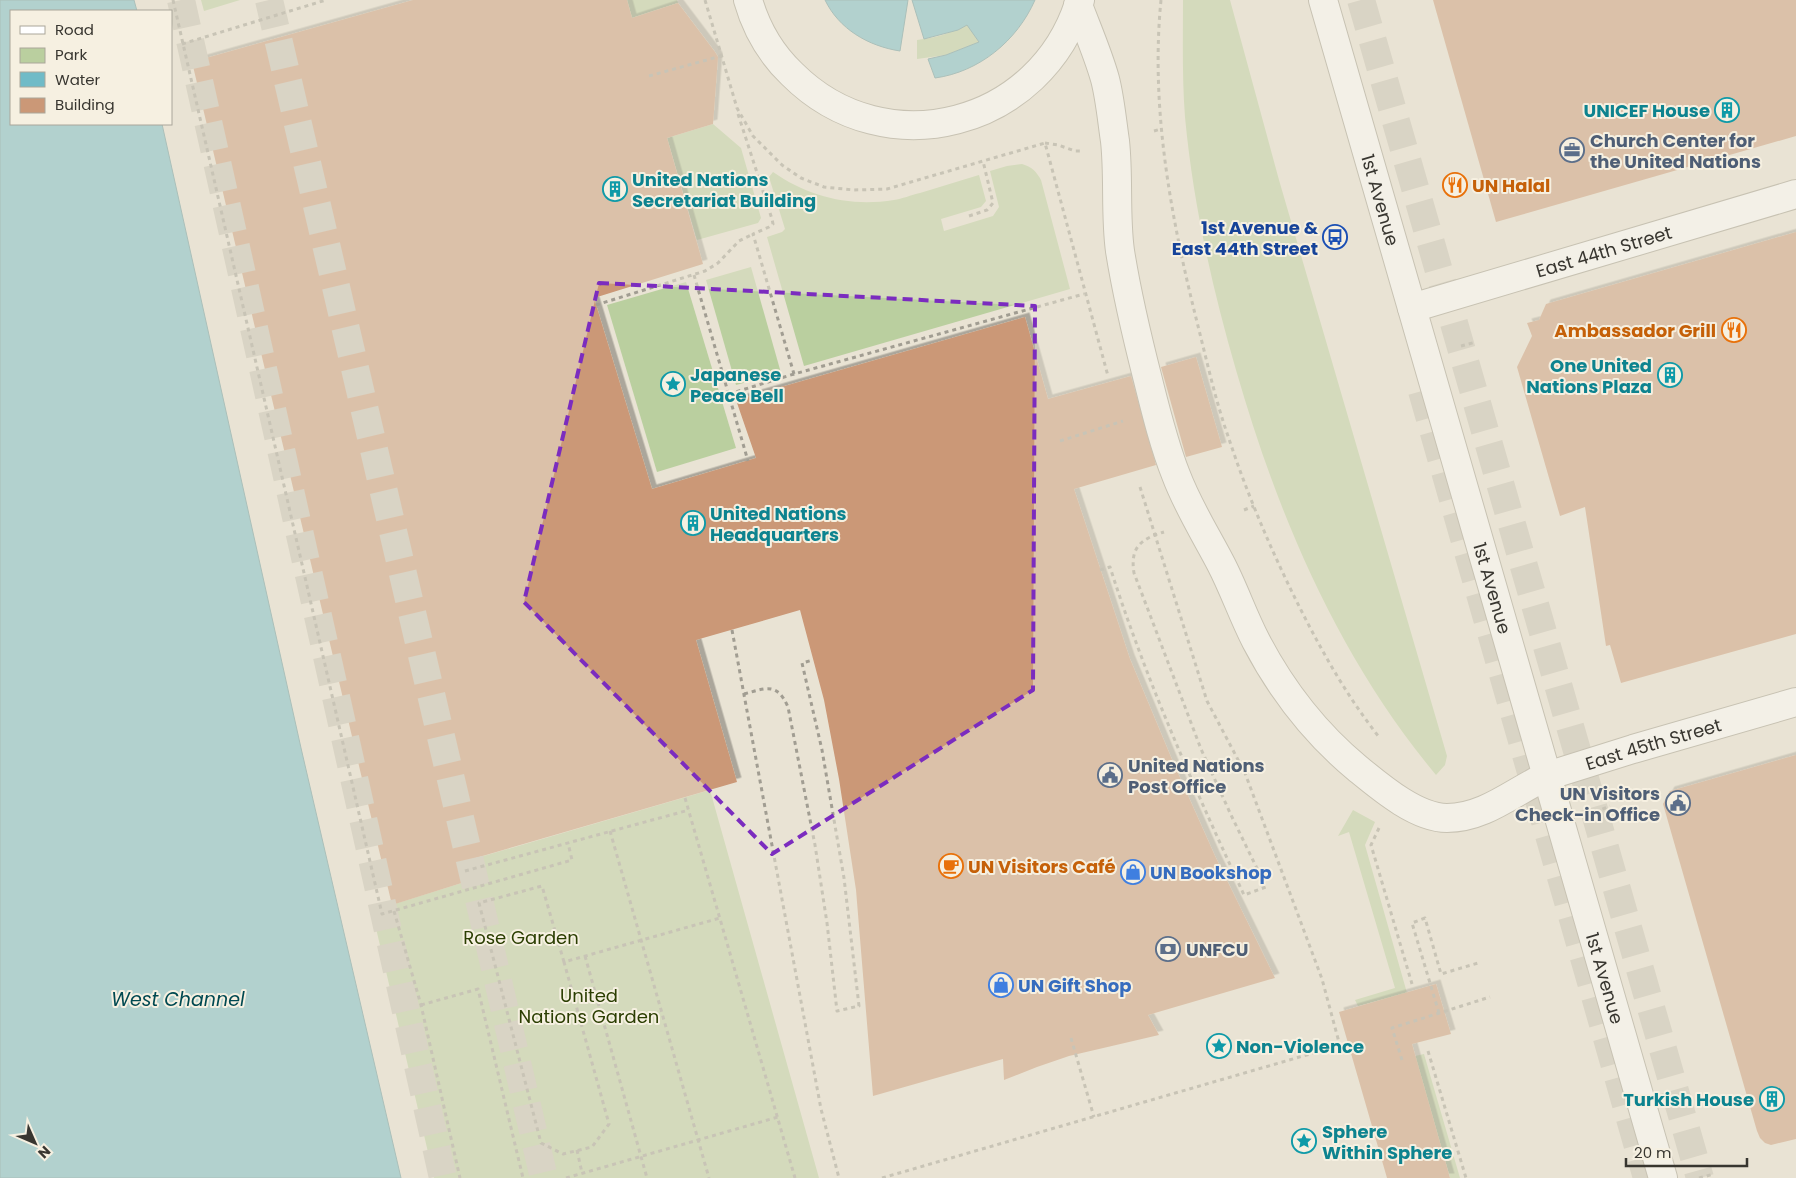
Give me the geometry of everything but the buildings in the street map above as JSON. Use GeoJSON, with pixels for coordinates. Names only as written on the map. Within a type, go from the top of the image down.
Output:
{"type":"FeatureCollection","features":[{"type":"Feature","properties":{"kind":"main road"},"geometry":{"type":"LineString","coordinates":[[748,0],[766,42],[781,64],[822,100],[848,113],[881,122],[927,126],[968,118],[1005,100],[1035,77],[1053,56],[1073,22],[1079,2]]}},
{"type":"Feature","properties":{"kind":"main road","name":"1st Avenue"},"geometry":{"type":"LineString","coordinates":[[1323,0],[1663,1178]]}},
{"type":"Feature","properties":{"kind":"main road"},"geometry":{"type":"LineString","coordinates":[[1079,2],[1105,80],[1115,142],[1120,249],[1135,330],[1156,411],[1176,475],[1198,523],[1222,565],[1255,640],[1274,672],[1299,708],[1324,737],[1360,770],[1396,796]]}},
{"type":"Feature","properties":{"kind":"main road","name":"East 44th Street"},"geometry":{"type":"LineString","coordinates":[[1412,308],[1796,194]]}},
{"type":"Feature","properties":{"kind":"main road","name":"East 45th Street"},"geometry":{"type":"LineString","coordinates":[[1396,796],[1415,809],[1430,816],[1447,818],[1472,814],[1489,809],[1526,785],[1547,776],[1796,702]]}},
{"type":"Feature","properties":{"kind":"path"},"geometry":{"type":"LineString","coordinates":[[173,0],[382,914],[572,860],[568,843]]}},
{"type":"Feature","properties":{"kind":"path"},"geometry":{"type":"LineString","coordinates":[[182,44],[326,0]]}},
{"type":"Feature","properties":{"kind":"path"},"geometry":{"type":"LineString","coordinates":[[596,305],[705,271],[718,263],[739,241],[769,228],[773,224],[705,0]]}},
{"type":"Feature","properties":{"kind":"path"},"geometry":{"type":"LineString","coordinates":[[1161,0],[1158,50],[1161,129],[1170,196],[1184,273],[1228,436],[1275,560],[1324,655],[1368,723],[1383,742]]}},
{"type":"Feature","properties":{"kind":"path"},"geometry":{"type":"LineString","coordinates":[[649,76],[721,56]]}},
{"type":"Feature","properties":{"kind":"path"},"geometry":{"type":"LineString","coordinates":[[737,108],[753,136],[782,166],[801,178],[824,187],[854,190],[887,189],[1045,143],[1058,144],[1074,151],[1085,151]]}},
{"type":"Feature","properties":{"kind":"path"},"geometry":{"type":"LineString","coordinates":[[1154,131],[1161,129]]}},
{"type":"Feature","properties":{"kind":"path"},"geometry":{"type":"LineString","coordinates":[[1045,143],[1084,294],[1110,382]]}},
{"type":"Feature","properties":{"kind":"path"},"geometry":{"type":"LineString","coordinates":[[969,216],[988,210],[993,203],[982,162]]}},
{"type":"Feature","properties":{"kind":"path"},"geometry":{"type":"LineString","coordinates":[[753,234],[794,374]]}},
{"type":"Feature","properties":{"kind":"path"},"geometry":{"type":"LineString","coordinates":[[694,275],[748,461]]}},
{"type":"Feature","properties":{"kind":"path"},"geometry":{"type":"LineString","coordinates":[[729,394],[794,374],[1084,294]]}},
{"type":"Feature","properties":{"kind":"path"},"geometry":{"type":"LineString","coordinates":[[1461,346],[1476,342]]}},
{"type":"Feature","properties":{"kind":"path"},"geometry":{"type":"LineString","coordinates":[[1119,414],[1123,430]]}},
{"type":"Feature","properties":{"kind":"path"},"geometry":{"type":"LineString","coordinates":[[1060,441],[1128,420]]}},
{"type":"Feature","properties":{"kind":"path"},"geometry":{"type":"LineString","coordinates":[[1138,480],[1207,701],[1245,773],[1322,978],[1340,1046]]}},
{"type":"Feature","properties":{"kind":"path"},"geometry":{"type":"LineString","coordinates":[[1244,510],[1254,506]]}},
{"type":"Feature","properties":{"kind":"path"},"geometry":{"type":"LineString","coordinates":[[1100,570],[1110,567],[1128,624],[1181,757],[1244,895],[1266,887],[1201,749],[1134,573],[1132,559],[1136,548],[1144,540],[1166,532]]}},
{"type":"Feature","properties":{"kind":"path"},"geometry":{"type":"LineString","coordinates":[[732,630],[821,1109],[839,1178]]}},
{"type":"Feature","properties":{"kind":"path"},"geometry":{"type":"LineString","coordinates":[[744,694],[771,688],[778,691],[788,707],[815,845],[827,923],[836,1011],[859,1006],[844,878],[822,750],[802,663],[813,660]]}},
{"type":"Feature","properties":{"kind":"path"},"geometry":{"type":"LineString","coordinates":[[1396,796],[1371,844],[1412,984]]}},
{"type":"Feature","properties":{"kind":"path"},"geometry":{"type":"LineString","coordinates":[[685,798],[795,1178]]}},
{"type":"Feature","properties":{"kind":"path"},"geometry":{"type":"LineString","coordinates":[[1595,812],[1610,806]]}},
{"type":"Feature","properties":{"kind":"path"},"geometry":{"type":"LineString","coordinates":[[465,871],[689,810]]}},
{"type":"Feature","properties":{"kind":"path"},"geometry":{"type":"LineString","coordinates":[[610,832],[709,1178]]}},
{"type":"Feature","properties":{"kind":"path"},"geometry":{"type":"LineString","coordinates":[[542,886],[564,962],[609,1124],[592,1147],[564,1154],[541,1143],[479,903],[542,886]]}},
{"type":"Feature","properties":{"kind":"path"},"geometry":{"type":"LineString","coordinates":[[394,911],[421,1005],[460,1178]]}},
{"type":"Feature","properties":{"kind":"path"},"geometry":{"type":"LineString","coordinates":[[564,962],[720,918]]}},
{"type":"Feature","properties":{"kind":"path"},"geometry":{"type":"LineString","coordinates":[[1439,1013],[1412,922],[1424,918],[1441,974],[1478,963]]}},
{"type":"Feature","properties":{"kind":"path"},"geometry":{"type":"LineString","coordinates":[[585,956],[647,1178]]}},
{"type":"Feature","properties":{"kind":"path"},"geometry":{"type":"LineString","coordinates":[[421,1005],[478,989],[523,1178]]}},
{"type":"Feature","properties":{"kind":"path"},"geometry":{"type":"LineString","coordinates":[[1402,1060],[1392,1028],[1490,997]]}},
{"type":"Feature","properties":{"kind":"path"},"geometry":{"type":"LineString","coordinates":[[1071,1038],[1094,1117]]}},
{"type":"Feature","properties":{"kind":"path"},"geometry":{"type":"LineString","coordinates":[[882,1178],[1348,1043]]}},
{"type":"Feature","properties":{"kind":"path"},"geometry":{"type":"LineString","coordinates":[[1428,1050],[1466,1178]]}},
{"type":"Feature","properties":{"kind":"path"},"geometry":{"type":"LineString","coordinates":[[566,1178],[778,1117]]}},
{"type":"Feature","properties":{"kind":"path"},"geometry":{"type":"LineString","coordinates":[[576,1150],[582,1173]]}},
{"type":"Feature","properties":{"kind":"path"},"geometry":{"type":"LineString","coordinates":[[1699,1178],[1714,1174]]}},
{"type":"Feature","properties":{"kind":"highlighted area"},"geometry":{"type":"Polygon","coordinates":[[[599,283],[1035,306],[1033,690],[772,854],[524,602],[599,283]]]}},
{"type":"Feature","properties":{"kind":"green space"},"geometry":{"type":"Polygon","coordinates":[[[201,0],[240,0],[204,11],[201,0]]]}},
{"type":"Feature","properties":{"kind":"green space"},"geometry":{"type":"Polygon","coordinates":[[[627,0],[677,0],[678,3],[632,18],[627,0]]]}},
{"type":"Feature","properties":{"kind":"green space"},"geometry":{"type":"Polygon","coordinates":[[[1183,0],[1230,0],[1279,180],[1447,756],[1445,765],[1436,775],[1401,730],[1369,682],[1341,633],[1315,583],[1292,531],[1271,478],[1253,424],[1219,308],[1198,213],[1185,117],[1183,0]]]}},
{"type":"Feature","properties":{"kind":"green space"},"geometry":{"type":"Polygon","coordinates":[[[967,24],[979,42],[946,55],[917,59],[917,40],[943,35],[967,24]]]}},
{"type":"Feature","properties":{"kind":"green space"},"geometry":{"type":"Polygon","coordinates":[[[713,124],[741,148],[761,218],[758,223],[697,240],[667,138],[713,124]]]}},
{"type":"Feature","properties":{"kind":"green space"},"geometry":{"type":"Polygon","coordinates":[[[1022,164],[1033,170],[1041,180],[1070,289],[804,366],[767,237],[782,232],[785,229],[769,177],[773,172],[787,181],[816,194],[846,201],[862,202],[897,199],[979,175],[986,201],[981,207],[941,219],[944,231],[993,216],[999,207],[990,171],[1022,164]]]}},
{"type":"Feature","properties":{"kind":"green space"},"geometry":{"type":"Polygon","coordinates":[[[751,267],[781,373],[736,385],[706,280],[751,267]]]}},
{"type":"Feature","properties":{"kind":"green space"},"geometry":{"type":"Polygon","coordinates":[[[686,282],[736,448],[657,472],[607,305],[686,282]]]}},
{"type":"Feature","properties":{"kind":"green space","name":"United Nations Garden"},"geometry":{"type":"Polygon","coordinates":[[[710,790],[819,1178],[434,1178],[372,911],[468,881],[463,862],[710,790]]]}},
{"type":"Feature","properties":{"kind":"green space"},"geometry":{"type":"Polygon","coordinates":[[[1353,810],[1375,822],[1365,845],[1407,993],[1358,1006],[1355,1000],[1395,988],[1349,832],[1338,836],[1353,810]]]}},
{"type":"Feature","properties":{"kind":"green space"},"geometry":{"type":"Polygon","coordinates":[[[1424,1054],[1460,1178],[1450,1178],[1415,1056],[1424,1054]]]}},
{"type":"Feature","properties":{"kind":"water","name":"West Channel"},"geometry":{"type":"Polygon","coordinates":[[[0,0],[134,0],[137,10],[10,10],[10,125],[162,125],[301,748],[401,1178],[0,1178],[0,0]]]}},
{"type":"Feature","properties":{"kind":"water"},"geometry":{"type":"Polygon","coordinates":[[[825,0],[908,0],[900,51],[877,45],[846,28],[838,20],[825,0]]]}},
{"type":"Feature","properties":{"kind":"water"},"geometry":{"type":"Polygon","coordinates":[[[912,0],[1035,0],[1018,29],[995,52],[967,69],[935,78],[928,59],[946,55],[979,42],[967,25],[958,30],[924,39],[912,0]]]}},
{"type":"Feature","properties":{"kind":"tunnel"},"geometry":{"type":"LineString","coordinates":[[181,0],[443,1178]]}},
{"type":"Feature","properties":{"kind":"tunnel"},"geometry":{"type":"LineString","coordinates":[[269,0],[544,1178]]}},
{"type":"Feature","properties":{"kind":"tunnel"},"geometry":{"type":"LineString","coordinates":[[1361,0],[1700,1178]]}},
{"type":"Feature","properties":{"kind":"tunnel"},"geometry":{"type":"LineString","coordinates":[[1422,391],[1647,1178]]}},
{"type":"Feature","properties":{"kind":"place","name":"UNICEF House"},"geometry":{"type":"Point","coordinates":[1727,110]}},
{"type":"Feature","properties":{"kind":"place","name":"Church Center for the United Nations"},"geometry":{"type":"Point","coordinates":[1572,150]}},
{"type":"Feature","properties":{"kind":"place","name":"UN Halal"},"geometry":{"type":"Point","coordinates":[1455,185]}},
{"type":"Feature","properties":{"kind":"place","name":"United Nations Secretariat Building"},"geometry":{"type":"Point","coordinates":[615,189]}},
{"type":"Feature","properties":{"kind":"place","name":"1st Avenue & East 44th Street"},"geometry":{"type":"Point","coordinates":[1335,237]}},
{"type":"Feature","properties":{"kind":"place","name":"Ambassador Grill"},"geometry":{"type":"Point","coordinates":[1734,330]}},
{"type":"Feature","properties":{"kind":"place","name":"One United Nations Plaza"},"geometry":{"type":"Point","coordinates":[1670,375]}},
{"type":"Feature","properties":{"kind":"place","name":"Japanese Peace Bell"},"geometry":{"type":"Point","coordinates":[673,384]}},
{"type":"Feature","properties":{"kind":"place","name":"United Nations Headquarters"},"geometry":{"type":"Point","coordinates":[693,523]}},
{"type":"Feature","properties":{"kind":"place","name":"United Nations Post Office"},"geometry":{"type":"Point","coordinates":[1110,775]}},
{"type":"Feature","properties":{"kind":"place","name":"UN Visitors Check-in Office"},"geometry":{"type":"Point","coordinates":[1678,803]}},
{"type":"Feature","properties":{"kind":"place","name":"UN Visitors Café"},"geometry":{"type":"Point","coordinates":[951,866]}},
{"type":"Feature","properties":{"kind":"place","name":"UN Bookshop"},"geometry":{"type":"Point","coordinates":[1133,872]}},
{"type":"Feature","properties":{"kind":"place","name":"UNFCU"},"geometry":{"type":"Point","coordinates":[1168,949]}},
{"type":"Feature","properties":{"kind":"place","name":"UN Gift Shop"},"geometry":{"type":"Point","coordinates":[1001,985]}},
{"type":"Feature","properties":{"kind":"place","name":"Non-Violence"},"geometry":{"type":"Point","coordinates":[1219,1046]}},
{"type":"Feature","properties":{"kind":"place","name":"Turkish House"},"geometry":{"type":"Point","coordinates":[1772,1099]}},
{"type":"Feature","properties":{"kind":"place","name":"Sphere Within Sphere"},"geometry":{"type":"Point","coordinates":[1304,1141]}},
{"type":"Feature","properties":{"kind":"park label","name":"Rose Garden"},"geometry":{"type":"Point","coordinates":[521,937]}}]}
